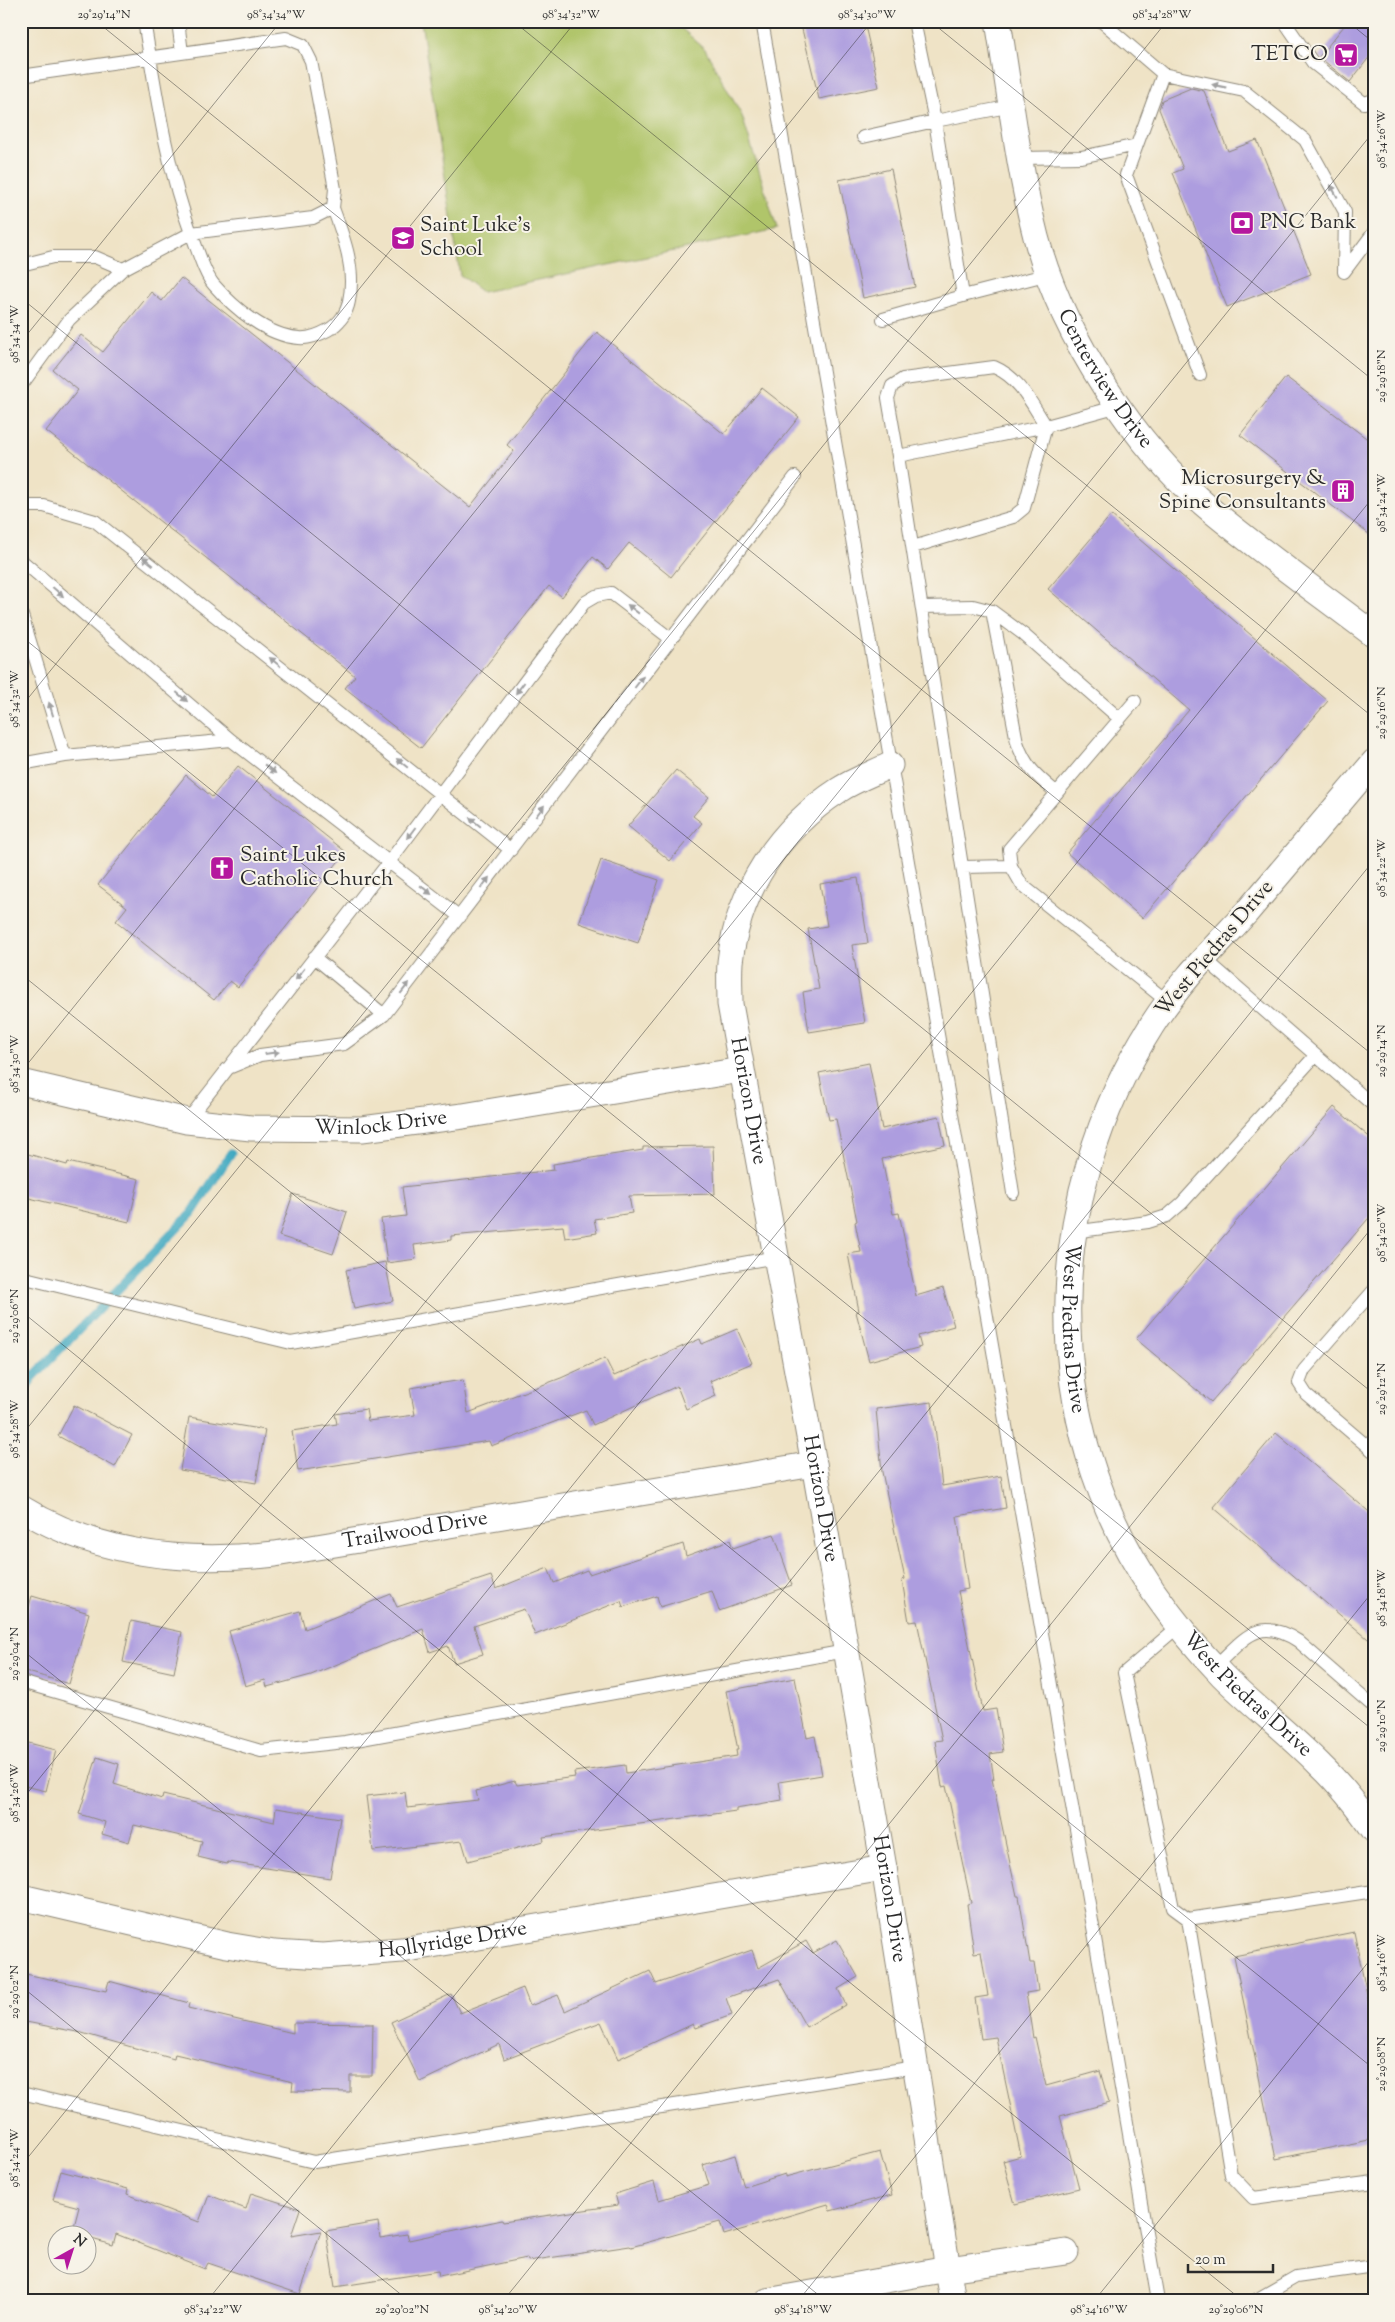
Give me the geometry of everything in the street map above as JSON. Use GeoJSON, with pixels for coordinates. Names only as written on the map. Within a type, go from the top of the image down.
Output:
{"type":"FeatureCollection","features":[{"type":"Feature","properties":{"kind":"street","name":"Centerview Drive"},"geometry":{"type":"LineString","coordinates":[[998,21],[1021,158],[1037,238],[1062,308],[1094,368],[1119,406],[1170,469],[1211,510],[1374,635]]}},
{"type":"Feature","properties":{"kind":"street","name":"West Piedras Drive"},"geometry":{"type":"LineString","coordinates":[[1373,1828],[1345,1791],[1321,1765],[1215,1666],[1179,1626],[1152,1589],[1124,1541],[1101,1490],[1083,1437],[1072,1381],[1067,1337],[1067,1282],[1073,1232],[1086,1171],[1102,1122],[1125,1071],[1184,980],[1205,959],[1374,762]]}},
{"type":"Feature","properties":{"kind":"street","name":"Horizon Drive"},"geometry":{"type":"LineString","coordinates":[[890,765],[840,789],[802,817],[785,834],[758,872],[739,916],[730,962],[730,1004],[814,1464],[884,1868],[953,2301]]}},
{"type":"Feature","properties":{"kind":"street","name":"Winlock Drive"},"geometry":{"type":"LineString","coordinates":[[21,1082],[187,1121],[251,1128],[362,1129],[463,1116],[741,1070]]}},
{"type":"Feature","properties":{"kind":"street","name":"Trailwood Drive"},"geometry":{"type":"LineString","coordinates":[[24,1516],[116,1547],[155,1555],[195,1559],[235,1558],[275,1554],[814,1464]]}},
{"type":"Feature","properties":{"kind":"street","name":"Hollyridge Drive"},"geometry":{"type":"LineString","coordinates":[[21,1897],[227,1945],[274,1953],[323,1956],[402,1950],[884,1868]]}},
{"type":"Feature","properties":{"kind":"street"},"geometry":{"type":"LineString","coordinates":[[766,2301],[948,2268],[1066,2252]]}},
{"type":"Feature","properties":{"kind":"lane"},"geometry":{"type":"LineString","coordinates":[[21,76],[150,58],[286,38],[303,45],[311,61],[334,179],[333,208],[348,249],[351,282],[349,301],[342,318],[332,328],[308,338],[298,338],[261,325],[212,283],[191,233],[179,196],[150,58],[144,21]]}},
{"type":"Feature","properties":{"kind":"lane"},"geometry":{"type":"LineString","coordinates":[[178,21],[182,53]]}},
{"type":"Feature","properties":{"kind":"lane"},"geometry":{"type":"LineString","coordinates":[[762,21],[1158,2301]]}},
{"type":"Feature","properties":{"kind":"lane"},"geometry":{"type":"LineString","coordinates":[[914,21],[935,121],[963,296]]}},
{"type":"Feature","properties":{"kind":"lane"},"geometry":{"type":"LineString","coordinates":[[1101,21],[1163,74],[1244,91],[1306,140],[1345,212],[1344,272],[1374,232]]}},
{"type":"Feature","properties":{"kind":"lane"},"geometry":{"type":"LineString","coordinates":[[1284,21],[1313,63],[1364,103],[1374,100]]}},
{"type":"Feature","properties":{"kind":"lane"},"geometry":{"type":"LineString","coordinates":[[1163,74],[1126,175],[1200,376]]}},
{"type":"Feature","properties":{"kind":"lane"},"geometry":{"type":"LineString","coordinates":[[864,137],[1012,106]]}},
{"type":"Feature","properties":{"kind":"lane"},"geometry":{"type":"LineString","coordinates":[[1021,158],[1080,158],[1137,146]]}},
{"type":"Feature","properties":{"kind":"lane"},"geometry":{"type":"LineString","coordinates":[[21,386],[69,320],[123,269],[191,233],[313,218],[333,208]]}},
{"type":"Feature","properties":{"kind":"lane"},"geometry":{"type":"LineString","coordinates":[[21,265],[53,257],[95,257],[123,269]]}},
{"type":"Feature","properties":{"kind":"lane"},"geometry":{"type":"LineString","coordinates":[[883,319],[1050,274]]}},
{"type":"Feature","properties":{"kind":"lane"},"geometry":{"type":"LineString","coordinates":[[913,547],[1013,517],[1024,508],[1046,426],[1019,384],[1007,373],[994,367],[902,379],[892,386],[888,398],[913,547],[1013,1193]]}},
{"type":"Feature","properties":{"kind":"lane"},"geometry":{"type":"LineString","coordinates":[[898,456],[1046,426],[1119,406]]}},
{"type":"Feature","properties":{"kind":"lane"},"geometry":{"type":"LineString","coordinates":[[226,1069],[260,1055],[344,1044],[384,1015],[794,477]]}},
{"type":"Feature","properties":{"kind":"lane"},"geometry":{"type":"LineString","coordinates":[[21,506],[44,506],[95,520],[511,850]]}},
{"type":"Feature","properties":{"kind":"lane"},"geometry":{"type":"LineString","coordinates":[[21,560],[231,740],[460,916]]}},
{"type":"Feature","properties":{"kind":"lane"},"geometry":{"type":"LineString","coordinates":[[187,1121],[389,862],[584,602],[596,596],[611,593],[671,639]]}},
{"type":"Feature","properties":{"kind":"lane"},"geometry":{"type":"LineString","coordinates":[[922,607],[972,606],[992,611],[1023,634],[1120,719]]}},
{"type":"Feature","properties":{"kind":"lane"},"geometry":{"type":"LineString","coordinates":[[992,611],[1017,742],[1022,758],[1035,775],[1057,793]]}},
{"type":"Feature","properties":{"kind":"lane"},"geometry":{"type":"LineString","coordinates":[[21,612],[65,756]]}},
{"type":"Feature","properties":{"kind":"lane"},"geometry":{"type":"LineString","coordinates":[[1134,701],[1010,849],[1011,866],[1022,885],[1168,1002]]}},
{"type":"Feature","properties":{"kind":"lane"},"geometry":{"type":"LineString","coordinates":[[21,764],[65,756],[231,740]]}},
{"type":"Feature","properties":{"kind":"lane"},"geometry":{"type":"LineString","coordinates":[[963,867],[1011,866]]}},
{"type":"Feature","properties":{"kind":"lane"},"geometry":{"type":"LineString","coordinates":[[314,957],[384,1015]]}},
{"type":"Feature","properties":{"kind":"lane"},"geometry":{"type":"LineString","coordinates":[[1205,959],[1374,1106]]}},
{"type":"Feature","properties":{"kind":"lane"},"geometry":{"type":"LineString","coordinates":[[1073,1232],[1148,1222],[1167,1216],[1182,1204],[1315,1056]]}},
{"type":"Feature","properties":{"kind":"lane"},"geometry":{"type":"LineString","coordinates":[[21,1277],[291,1343],[776,1257]]}},
{"type":"Feature","properties":{"kind":"lane"},"geometry":{"type":"LineString","coordinates":[[1374,1290],[1304,1370],[1299,1383],[1306,1394],[1374,1452]]}},
{"type":"Feature","properties":{"kind":"lane"},"geometry":{"type":"LineString","coordinates":[[1179,1626],[1124,1673],[1173,1908],[1188,1919],[1232,2174],[1253,2198],[1374,2182]]}},
{"type":"Feature","properties":{"kind":"lane"},"geometry":{"type":"LineString","coordinates":[[1215,1666],[1253,1632],[1268,1628],[1286,1634],[1298,1641],[1374,1707]]}},
{"type":"Feature","properties":{"kind":"lane"},"geometry":{"type":"LineString","coordinates":[[21,1682],[260,1751],[345,1742],[846,1651]]}},
{"type":"Feature","properties":{"kind":"lane"},"geometry":{"type":"LineString","coordinates":[[1188,1919],[1374,1891]]}},
{"type":"Feature","properties":{"kind":"lane"},"geometry":{"type":"LineString","coordinates":[[21,2093],[314,2162],[915,2067]]}},
{"type":"Feature","properties":{"kind":"lane"},"geometry":{"type":"LineString","coordinates":[[1254,2301],[1296,2277],[1374,2266]]}},
{"type":"Feature","properties":{"kind":"green space"},"geometry":{"type":"Polygon","coordinates":[[[421,21],[673,21],[705,49],[742,116],[777,229],[482,292],[460,275],[421,21]]]}},
{"type":"Feature","properties":{"kind":"building"},"geometry":{"type":"Polygon","coordinates":[[[800,21],[864,21],[879,87],[819,99],[800,21]]]}},
{"type":"Feature","properties":{"kind":"building","name":"TETCO"},"geometry":{"type":"Polygon","coordinates":[[[1348,21],[1374,21],[1374,51],[1350,82],[1319,57],[1348,21]]]}},
{"type":"Feature","properties":{"kind":"building","name":"PNC Bank"},"geometry":{"type":"Polygon","coordinates":[[[1191,88],[1204,91],[1228,151],[1257,140],[1311,274],[1227,307],[1173,173],[1183,169],[1159,109],[1162,100],[1191,88]]]}},
{"type":"Feature","properties":{"kind":"building"},"geometry":{"type":"Polygon","coordinates":[[[891,169],[915,287],[863,298],[839,180],[891,169]]]}},
{"type":"Feature","properties":{"kind":"building"},"geometry":{"type":"Polygon","coordinates":[[[181,278],[470,507],[514,451],[507,445],[597,332],[724,434],[762,388],[799,417],[671,577],[629,543],[608,569],[593,557],[562,597],[549,586],[421,748],[345,688],[355,676],[46,431],[78,390],[53,370],[81,335],[103,352],[151,292],[162,301],[181,278]]]}},
{"type":"Feature","properties":{"kind":"building","name":"Microsurgery & Spine Consultants"},"geometry":{"type":"Polygon","coordinates":[[[1286,377],[1374,444],[1374,538],[1240,435],[1286,377]]]}},
{"type":"Feature","properties":{"kind":"building"},"geometry":{"type":"Polygon","coordinates":[[[1111,515],[1328,701],[1142,918],[1067,853],[1189,710],[1048,589],[1111,515]]]}},
{"type":"Feature","properties":{"kind":"building","name":"Saint Lukes Catholic Church"},"geometry":{"type":"Polygon","coordinates":[[[238,766],[346,852],[238,987],[230,981],[214,1000],[116,921],[127,907],[98,885],[186,775],[212,797],[238,766]]]}},
{"type":"Feature","properties":{"kind":"building"},"geometry":{"type":"Polygon","coordinates":[[[676,770],[709,797],[693,816],[702,823],[670,861],[628,826],[676,770]]]}},
{"type":"Feature","properties":{"kind":"building"},"geometry":{"type":"Polygon","coordinates":[[[601,860],[659,880],[638,943],[579,923],[601,860]]]}},
{"type":"Feature","properties":{"kind":"building"},"geometry":{"type":"Polygon","coordinates":[[[858,878],[868,943],[852,945],[865,1023],[809,1032],[803,992],[819,989],[808,929],[827,926],[820,884],[858,878]]]}},
{"type":"Feature","properties":{"kind":"building"},"geometry":{"type":"Polygon","coordinates":[[[869,1063],[882,1129],[939,1116],[945,1145],[882,1159],[893,1214],[899,1213],[916,1296],[943,1288],[954,1326],[918,1336],[921,1347],[869,1361],[856,1312],[859,1311],[848,1254],[861,1252],[855,1222],[857,1221],[836,1119],[829,1120],[819,1073],[869,1063]]]}},
{"type":"Feature","properties":{"kind":"building"},"geometry":{"type":"Polygon","coordinates":[[[1334,1107],[1374,1141],[1374,1212],[1211,1402],[1136,1339],[1334,1107]]]}},
{"type":"Feature","properties":{"kind":"building"},"geometry":{"type":"Polygon","coordinates":[[[713,1146],[715,1194],[629,1196],[632,1213],[594,1219],[597,1233],[565,1238],[563,1226],[451,1236],[451,1240],[414,1245],[416,1259],[387,1263],[381,1219],[406,1216],[402,1187],[554,1170],[553,1164],[643,1150],[643,1147],[713,1146]]]}},
{"type":"Feature","properties":{"kind":"building"},"geometry":{"type":"Polygon","coordinates":[[[21,1152],[67,1165],[68,1162],[139,1179],[129,1222],[21,1196],[21,1152]]]}},
{"type":"Feature","properties":{"kind":"building"},"geometry":{"type":"Polygon","coordinates":[[[293,1194],[347,1212],[333,1254],[279,1236],[293,1194]]]}},
{"type":"Feature","properties":{"kind":"building"},"geometry":{"type":"Polygon","coordinates":[[[385,1262],[393,1301],[354,1309],[346,1270],[385,1262]]]}},
{"type":"Feature","properties":{"kind":"building"},"geometry":{"type":"Polygon","coordinates":[[[737,1329],[752,1363],[710,1381],[716,1396],[686,1409],[677,1386],[593,1425],[586,1410],[491,1446],[489,1441],[298,1471],[292,1431],[337,1424],[335,1414],[366,1409],[368,1421],[415,1415],[410,1388],[463,1380],[468,1413],[561,1378],[605,1358],[614,1376],[700,1339],[702,1344],[737,1329]]]}},
{"type":"Feature","properties":{"kind":"building"},"geometry":{"type":"Polygon","coordinates":[[[932,1402],[942,1486],[1001,1476],[1006,1508],[957,1516],[968,1589],[958,1591],[983,1711],[996,1709],[1003,1752],[990,1754],[994,1779],[992,1779],[1017,1896],[1019,1896],[1030,1963],[1034,1963],[1038,1991],[1026,1993],[1033,2038],[1035,2037],[1046,2086],[1100,2071],[1109,2103],[1060,2116],[1079,2188],[1015,2204],[1003,2161],[1021,2156],[996,2037],[981,2039],[975,1998],[988,1996],[981,1952],[974,1953],[967,1904],[971,1903],[946,1786],[942,1787],[935,1741],[942,1740],[917,1621],[909,1622],[902,1580],[905,1579],[882,1472],[876,1409],[932,1402]]]}},
{"type":"Feature","properties":{"kind":"building"},"geometry":{"type":"Polygon","coordinates":[[[74,1405],[132,1435],[115,1467],[58,1436],[74,1405]]]}},
{"type":"Feature","properties":{"kind":"building"},"geometry":{"type":"Polygon","coordinates":[[[189,1417],[265,1430],[256,1483],[180,1470],[189,1417]]]}},
{"type":"Feature","properties":{"kind":"building"},"geometry":{"type":"Polygon","coordinates":[[[1276,1433],[1374,1516],[1374,1644],[1213,1507],[1276,1433]]]}},
{"type":"Feature","properties":{"kind":"building"},"geometry":{"type":"Polygon","coordinates":[[[774,1534],[792,1585],[719,1611],[712,1591],[660,1607],[657,1596],[623,1607],[621,1601],[535,1635],[524,1609],[474,1626],[483,1654],[454,1663],[448,1646],[430,1652],[423,1629],[311,1675],[267,1687],[265,1680],[245,1686],[229,1631],[300,1611],[305,1629],[391,1594],[397,1607],[491,1576],[496,1589],[548,1568],[554,1583],[587,1570],[589,1574],[683,1544],[686,1556],[730,1540],[733,1548],[774,1534]]]}},
{"type":"Feature","properties":{"kind":"building"},"geometry":{"type":"Polygon","coordinates":[[[32,1596],[89,1613],[69,1684],[21,1670],[21,1633],[32,1596]]]}},
{"type":"Feature","properties":{"kind":"building"},"geometry":{"type":"Polygon","coordinates":[[[131,1621],[182,1632],[174,1673],[123,1662],[131,1621]]]}},
{"type":"Feature","properties":{"kind":"building"},"geometry":{"type":"Polygon","coordinates":[[[795,1678],[807,1738],[815,1736],[822,1775],[779,1782],[782,1800],[736,1808],[736,1811],[543,1837],[544,1841],[468,1861],[462,1841],[373,1851],[366,1796],[405,1792],[407,1808],[478,1800],[476,1791],[515,1781],[517,1785],[575,1777],[574,1772],[625,1765],[626,1773],[737,1756],[736,1750],[738,1750],[726,1691],[795,1678]]]}},
{"type":"Feature","properties":{"kind":"building"},"geometry":{"type":"Polygon","coordinates":[[[21,1741],[56,1750],[46,1791],[21,1785],[21,1741]]]}},
{"type":"Feature","properties":{"kind":"building"},"geometry":{"type":"Polygon","coordinates":[[[97,1757],[119,1764],[114,1784],[162,1799],[163,1795],[274,1822],[276,1808],[340,1818],[330,1878],[228,1862],[227,1864],[198,1857],[202,1841],[134,1825],[129,1842],[102,1834],[105,1822],[79,1814],[97,1757]]]}},
{"type":"Feature","properties":{"kind":"building"},"geometry":{"type":"Polygon","coordinates":[[[1354,1932],[1374,2028],[1374,2139],[1276,2159],[1234,1956],[1354,1932]]]}},
{"type":"Feature","properties":{"kind":"building"},"geometry":{"type":"Polygon","coordinates":[[[837,1940],[858,1977],[838,1989],[846,2005],[806,2027],[779,1979],[726,1998],[732,2015],[695,2028],[693,2024],[618,2059],[601,2022],[504,2059],[499,2044],[420,2082],[391,2022],[451,1994],[460,2013],[523,1988],[530,2006],[558,1995],[565,2011],[650,1971],[656,1984],[752,1950],[758,1968],[806,1941],[813,1953],[837,1940]]]}},
{"type":"Feature","properties":{"kind":"building"},"geometry":{"type":"Polygon","coordinates":[[[21,1973],[106,1991],[109,1981],[189,2003],[188,2008],[293,2033],[293,2023],[373,2024],[372,2076],[350,2076],[350,2092],[292,2091],[293,2082],[175,2054],[174,2059],[82,2033],[21,2021],[21,1973]]]}},
{"type":"Feature","properties":{"kind":"building"},"geometry":{"type":"Polygon","coordinates":[[[880,2152],[892,2195],[830,2211],[828,2204],[724,2235],[720,2222],[631,2247],[528,2261],[527,2258],[439,2276],[438,2271],[335,2287],[326,2231],[378,2222],[380,2238],[407,2234],[409,2240],[502,2220],[503,2222],[618,2205],[615,2194],[654,2182],[659,2200],[709,2185],[703,2165],[735,2155],[744,2187],[785,2174],[785,2177],[880,2152]]]}},
{"type":"Feature","properties":{"kind":"building"},"geometry":{"type":"Polygon","coordinates":[[[61,2171],[128,2189],[127,2194],[199,2222],[209,2195],[246,2209],[251,2193],[300,2209],[291,2236],[321,2231],[300,2294],[208,2263],[205,2269],[116,2234],[113,2245],[98,2241],[98,2224],[75,2224],[79,2207],[53,2200],[61,2171]]]}},
{"type":"Feature","properties":{"kind":"waterway"},"geometry":{"type":"LineString","coordinates":[[21,1395],[33,1377],[192,1213],[231,1153]]}},
{"type":"Feature","properties":{"kind":"place","name":"TETCO"},"geometry":{"type":"Point","coordinates":[1346,55]}},
{"type":"Feature","properties":{"kind":"place","name":"PNC Bank"},"geometry":{"type":"Point","coordinates":[1242,223]}},
{"type":"Feature","properties":{"kind":"place","name":"Saint Luke's School"},"geometry":{"type":"Point","coordinates":[403,238]}},
{"type":"Feature","properties":{"kind":"place","name":"Microsurgery & Spine Consultants"},"geometry":{"type":"Point","coordinates":[1343,491]}},
{"type":"Feature","properties":{"kind":"place","name":"Saint Lukes Catholic Church"},"geometry":{"type":"Point","coordinates":[222,868]}}]}
